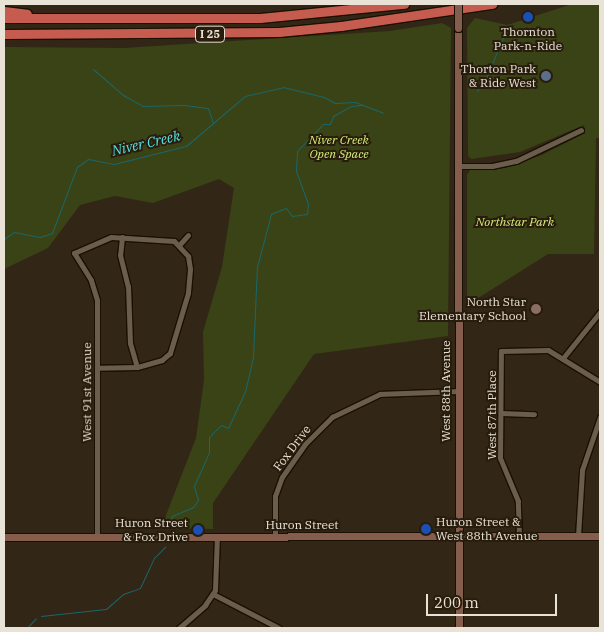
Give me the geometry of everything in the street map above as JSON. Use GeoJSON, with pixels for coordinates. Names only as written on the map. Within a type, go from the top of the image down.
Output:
{"type":"FeatureCollection","features":[{"type":"Feature","properties":{"kind":"highway","name":"I 25"},"geometry":{"type":"LineString","coordinates":[[4,18],[260,18],[404,4]]}},
{"type":"Feature","properties":{"kind":"highway","name":"I 25"},"geometry":{"type":"LineString","coordinates":[[4,34],[250,33],[358,24],[492,4]]}},
{"type":"Feature","properties":{"kind":"highway"},"geometry":{"type":"LineString","coordinates":[[4,11],[89,19]]}},
{"type":"Feature","properties":{"kind":"highway"},"geometry":{"type":"LineString","coordinates":[[4,28],[216,29],[358,24]]}},
{"type":"Feature","properties":{"kind":"main road","name":"West 88th Avenue"},"geometry":{"type":"LineString","coordinates":[[458,4],[457,391],[459,628]]}},
{"type":"Feature","properties":{"kind":"main road","name":"Huron Street"},"geometry":{"type":"LineString","coordinates":[[4,537],[600,536]]}},
{"type":"Feature","properties":{"kind":"street"},"geometry":{"type":"LineString","coordinates":[[457,166],[492,166],[516,161],[581,130]]}},
{"type":"Feature","properties":{"kind":"street"},"geometry":{"type":"LineString","coordinates":[[180,244],[188,235]]}},
{"type":"Feature","properties":{"kind":"street"},"geometry":{"type":"LineString","coordinates":[[98,368],[138,367],[164,358],[174,342],[188,293],[190,269],[188,256],[180,244],[168,239],[122,237],[120,255],[128,286],[130,343],[138,367]]}},
{"type":"Feature","properties":{"kind":"street","name":"West 91st Avenue"},"geometry":{"type":"LineString","coordinates":[[97,536],[98,368],[96,294],[91,280],[74,254],[104,239],[122,237]]}},
{"type":"Feature","properties":{"kind":"street"},"geometry":{"type":"LineString","coordinates":[[600,312],[563,358],[600,382]]}},
{"type":"Feature","properties":{"kind":"street","name":"West 87th Place"},"geometry":{"type":"LineString","coordinates":[[519,536],[518,501],[500,458],[501,351],[548,350],[563,358]]}},
{"type":"Feature","properties":{"kind":"street","name":"Fox Drive"},"geometry":{"type":"LineString","coordinates":[[275,536],[275,496],[282,477],[304,445],[332,417],[380,394],[457,391]]}},
{"type":"Feature","properties":{"kind":"street"},"geometry":{"type":"LineString","coordinates":[[501,414],[534,414]]}},
{"type":"Feature","properties":{"kind":"street"},"geometry":{"type":"LineString","coordinates":[[578,536],[582,470],[600,417]]}},
{"type":"Feature","properties":{"kind":"street"},"geometry":{"type":"LineString","coordinates":[[179,628],[213,594],[217,576],[217,536]]}},
{"type":"Feature","properties":{"kind":"street"},"geometry":{"type":"LineString","coordinates":[[213,594],[279,628]]}},
{"type":"Feature","properties":{"kind":"green space","name":"Northstar Park"},"geometry":{"type":"Polygon","coordinates":[[[572,4],[600,4],[600,138],[596,138],[594,254],[548,254],[478,298],[467,301],[467,175],[470,170],[505,168],[542,155],[585,133],[584,125],[520,152],[471,159],[468,156],[467,28],[475,18],[507,25],[572,4]]]}},
{"type":"Feature","properties":{"kind":"green space","name":"Niver Creek Open Space"},"geometry":{"type":"Polygon","coordinates":[[[442,23],[451,28],[448,336],[314,354],[213,503],[213,529],[161,528],[196,438],[204,380],[203,332],[222,267],[234,188],[219,179],[153,203],[115,196],[80,205],[48,248],[4,269],[4,47],[124,48],[390,31],[442,23]]]}},
{"type":"Feature","properties":{"kind":"waterway","name":"Niver Creek"},"geometry":{"type":"LineString","coordinates":[[477,91],[486,78],[505,33]]}},
{"type":"Feature","properties":{"kind":"waterway"},"geometry":{"type":"LineString","coordinates":[[93,69],[123,95],[143,106],[184,105],[208,108],[213,123]]}},
{"type":"Feature","properties":{"kind":"waterway","name":"Niver Creek"},"geometry":{"type":"LineString","coordinates":[[4,239],[14,232],[40,237],[52,233],[77,167],[88,159],[114,164],[186,146],[245,96],[283,87],[324,97],[335,103],[355,102],[383,113]]}},
{"type":"Feature","properties":{"kind":"waterway"},"geometry":{"type":"LineString","coordinates":[[169,522],[172,516],[193,507],[198,500],[194,486],[209,453],[209,437],[221,425],[228,428],[245,392],[253,357],[257,267],[271,214],[286,208],[292,216],[307,214],[308,204],[296,171],[297,151],[323,124],[330,124],[333,116],[351,106],[361,105]]}},
{"type":"Feature","properties":{"kind":"waterway"},"geometry":{"type":"LineString","coordinates":[[41,616],[106,609],[123,594],[140,588],[154,558],[165,547]]}},
{"type":"Feature","properties":{"kind":"waterway"},"geometry":{"type":"LineString","coordinates":[[27,628],[36,618]]}},
{"type":"Feature","properties":{"kind":"place","name":"Thornton Park-n-Ride"},"geometry":{"type":"Point","coordinates":[528,17]}},
{"type":"Feature","properties":{"kind":"place","name":"Thorton Park & Ride West"},"geometry":{"type":"Point","coordinates":[546,76]}},
{"type":"Feature","properties":{"kind":"place","name":"North Star Elementary School"},"geometry":{"type":"Point","coordinates":[536,309]}},
{"type":"Feature","properties":{"kind":"place","name":"Huron Street & West 88th Avenue"},"geometry":{"type":"Point","coordinates":[426,529]}},
{"type":"Feature","properties":{"kind":"place","name":"Huron Street & Fox Drive"},"geometry":{"type":"Point","coordinates":[198,530]}}]}
